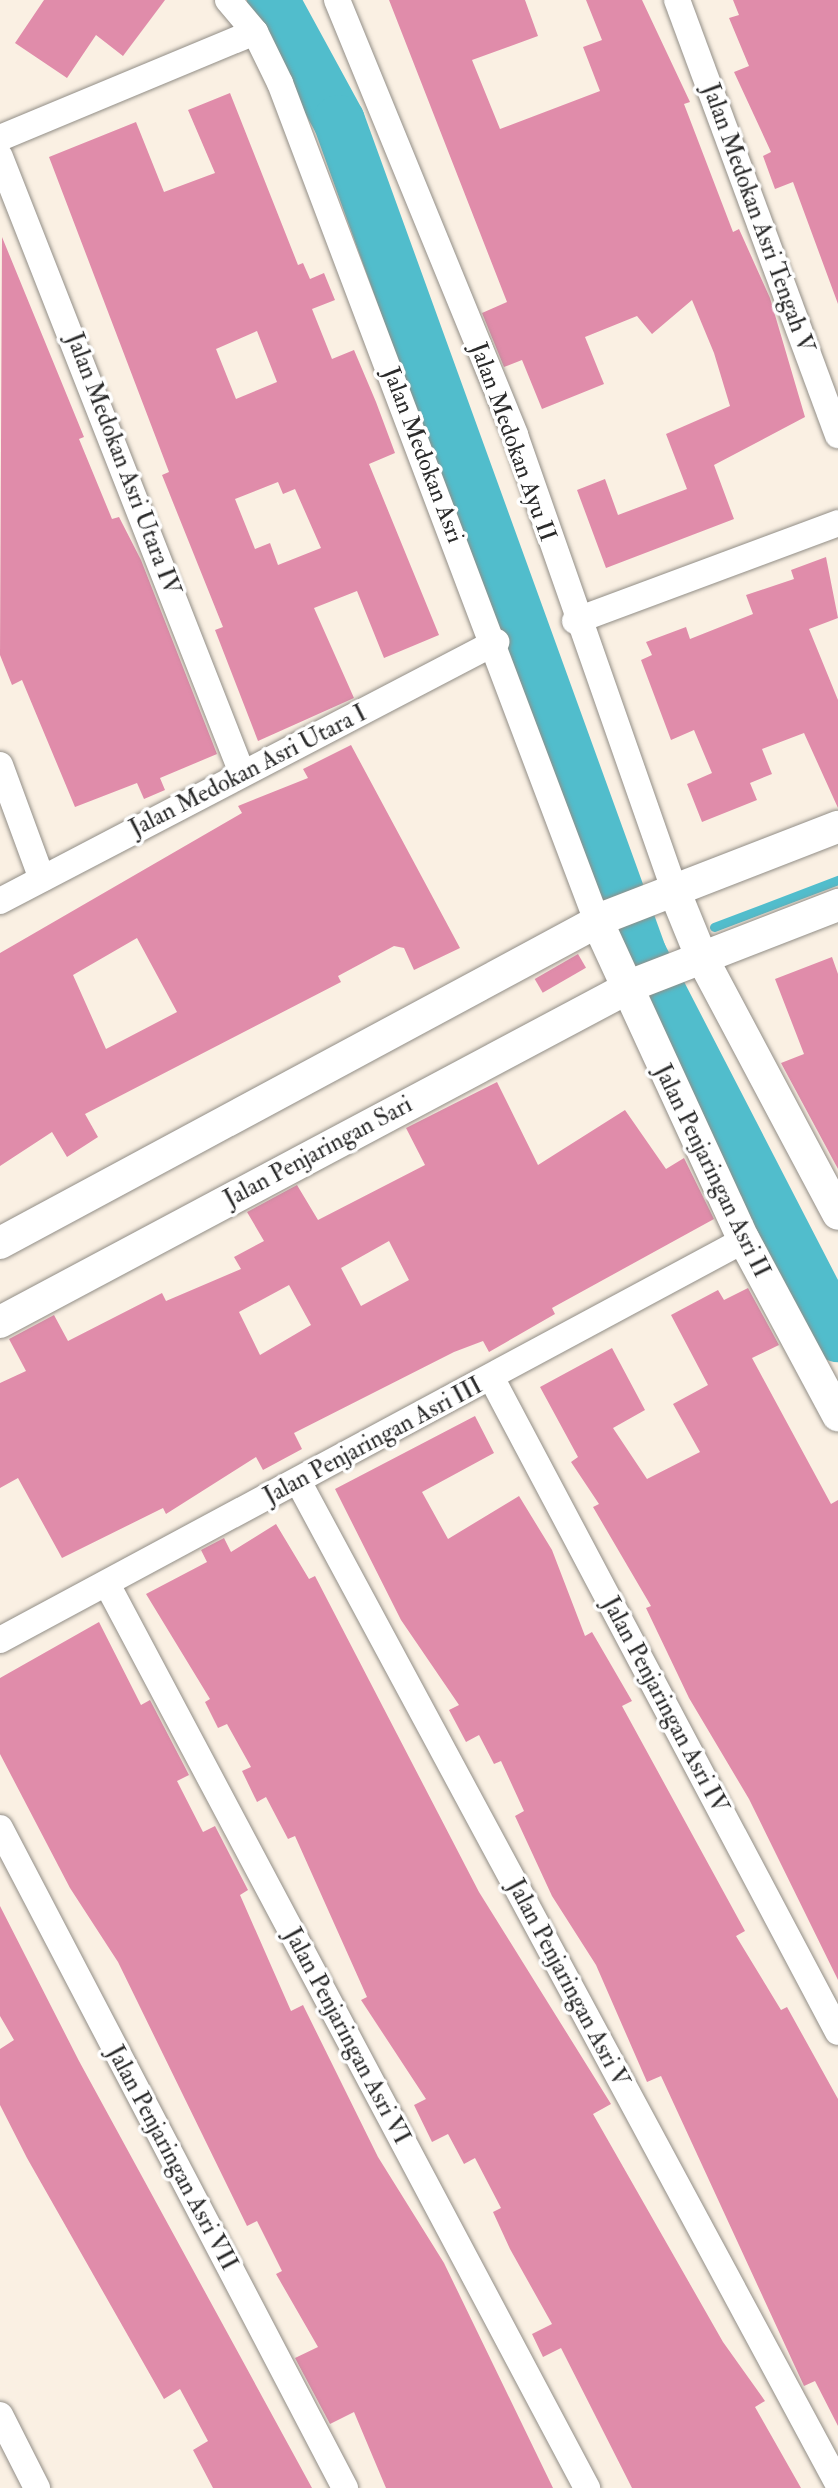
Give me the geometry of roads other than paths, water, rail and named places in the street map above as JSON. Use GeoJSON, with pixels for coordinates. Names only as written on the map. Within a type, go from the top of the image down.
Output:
{"type":"FeatureCollection","features":[{"type":"Feature","properties":{"kind":"street","name":"Jalan Medokan Asri"},"geometry":{"type":"LineString","coordinates":[[228,0],[255,32],[602,919]]}},
{"type":"Feature","properties":{"kind":"street","name":"Jalan Medokan Ayu II"},"geometry":{"type":"LineString","coordinates":[[337,0],[515,435],[575,621],[670,892]]}},
{"type":"Feature","properties":{"kind":"street","name":"Jalan Medokan Asri Tengah V"},"geometry":{"type":"LineString","coordinates":[[677,0],[838,435]]}},
{"type":"Feature","properties":{"kind":"street"},"geometry":{"type":"LineString","coordinates":[[0,138],[255,32]]}},
{"type":"Feature","properties":{"kind":"street","name":"Jalan Medokan Asri Utara IV"},"geometry":{"type":"LineString","coordinates":[[0,157],[242,773]]}},
{"type":"Feature","properties":{"kind":"street"},"geometry":{"type":"LineString","coordinates":[[575,621],[838,523]]}},
{"type":"Feature","properties":{"kind":"street","name":"Jalan Medokan Asri Utara I"},"geometry":{"type":"LineString","coordinates":[[0,901],[496,642]]}},
{"type":"Feature","properties":{"kind":"street"},"geometry":{"type":"LineString","coordinates":[[0,765],[42,879]]}},
{"type":"Feature","properties":{"kind":"street"},"geometry":{"type":"LineString","coordinates":[[0,1243],[602,919],[838,827]]}},
{"type":"Feature","properties":{"kind":"street"},"geometry":{"type":"LineString","coordinates":[[670,892],[694,958],[837,1210]]}},
{"type":"Feature","properties":{"kind":"street"},"geometry":{"type":"LineString","coordinates":[[631,986],[694,958],[838,905]]}},
{"type":"Feature","properties":{"kind":"street","name":"Jalan Penjaringan Asri II"},"geometry":{"type":"LineString","coordinates":[[602,919],[744,1240],[838,1415]]}},
{"type":"Feature","properties":{"kind":"street","name":"Jalan Penjaringan Sari"},"geometry":{"type":"LineString","coordinates":[[0,1322],[631,986]]}},
{"type":"Feature","properties":{"kind":"street","name":"Jalan Penjaringan Asri III"},"geometry":{"type":"LineString","coordinates":[[0,1640],[744,1240]]}},
{"type":"Feature","properties":{"kind":"street","name":"Jalan Penjaringan Asri IV"},"geometry":{"type":"LineString","coordinates":[[491,1377],[838,2032]]}},
{"type":"Feature","properties":{"kind":"street","name":"Jalan Penjaringan Asri V"},"geometry":{"type":"LineString","coordinates":[[298,1481],[838,2484]]}},
{"type":"Feature","properties":{"kind":"street","name":"Jalan Penjaringan Asri VI"},"geometry":{"type":"LineString","coordinates":[[107,1584],[587,2488]]}},
{"type":"Feature","properties":{"kind":"street","name":"Jalan Penjaringan Asri VII"},"geometry":{"type":"LineString","coordinates":[[0,1828],[345,2488]]}},
{"type":"Feature","properties":{"kind":"street"},"geometry":{"type":"LineString","coordinates":[[0,2415],[37,2488]]}},
{"type":"Feature","properties":{"kind":"waterway"},"geometry":{"type":"LineString","coordinates":[[273,0],[339,121],[641,955],[838,1336]]}},
{"type":"Feature","properties":{"kind":"waterway"},"geometry":{"type":"LineString","coordinates":[[714,927],[838,880]]}}]}
